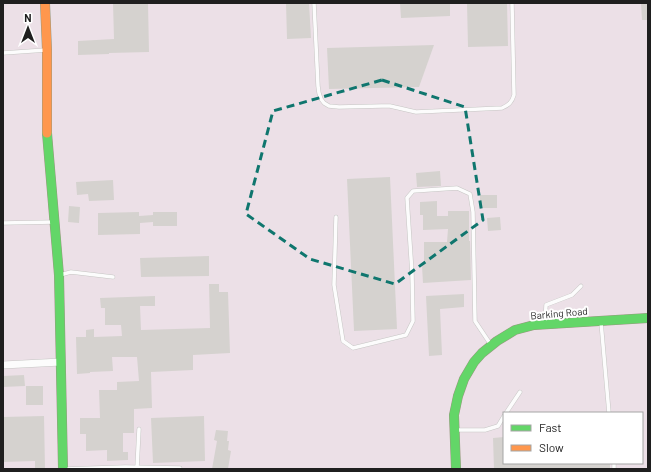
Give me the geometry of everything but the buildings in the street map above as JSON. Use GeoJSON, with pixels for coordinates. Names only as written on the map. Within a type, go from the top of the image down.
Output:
{"type":"FeatureCollection","features":[{"type":"Feature","properties":{"kind":"street"},"geometry":{"type":"LineString","coordinates":[[44,3],[47,50],[47,129],[59,275],[63,469]]}},
{"type":"Feature","properties":{"kind":"street","name":"Barking Road"},"geometry":{"type":"LineString","coordinates":[[456,469],[454,415],[458,396],[464,379],[474,362],[482,353],[514,330],[534,325],[648,318]]}},
{"type":"Feature","properties":{"kind":"street"},"geometry":{"type":"LineString","coordinates":[[3,365],[61,362]]}},
{"type":"Feature","properties":{"kind":"lane"},"geometry":{"type":"LineString","coordinates":[[314,3],[318,86],[321,99],[324,103],[329,106],[339,107],[390,106],[416,112],[502,108],[510,103],[514,95],[512,3]]}},
{"type":"Feature","properties":{"kind":"lane"},"geometry":{"type":"LineString","coordinates":[[3,53],[47,50]]}},
{"type":"Feature","properties":{"kind":"lane"},"geometry":{"type":"LineString","coordinates":[[336,217],[334,285],[343,341],[353,348],[406,335],[413,321],[412,273],[407,198],[413,191],[458,188],[470,194],[473,212],[475,321],[491,346]]}},
{"type":"Feature","properties":{"kind":"lane"},"geometry":{"type":"LineString","coordinates":[[3,224],[55,222]]}},
{"type":"Feature","properties":{"kind":"lane"},"geometry":{"type":"LineString","coordinates":[[59,275],[71,272],[113,277]]}},
{"type":"Feature","properties":{"kind":"lane"},"geometry":{"type":"LineString","coordinates":[[545,324],[546,305],[572,295],[581,286]]}},
{"type":"Feature","properties":{"kind":"lane"},"geometry":{"type":"LineString","coordinates":[[601,321],[609,412]]}},
{"type":"Feature","properties":{"kind":"lane"},"geometry":{"type":"LineString","coordinates":[[507,412],[520,392]]}},
{"type":"Feature","properties":{"kind":"lane"},"geometry":{"type":"LineString","coordinates":[[455,430],[485,430],[498,426],[503,418]]}},
{"type":"Feature","properties":{"kind":"lane"},"geometry":{"type":"LineString","coordinates":[[137,468],[139,429]]}},
{"type":"Feature","properties":{"kind":"lane"},"geometry":{"type":"LineString","coordinates":[[63,469],[180,468]]}},
{"type":"Feature","properties":{"kind":"highlighted area"},"geometry":{"type":"Polygon","coordinates":[[[382,80],[465,107],[483,220],[395,284],[310,259],[246,214],[273,111],[382,80]]]}},
{"type":"Feature","properties":{"kind":"shaded area"},"geometry":{"type":"Polygon","coordinates":[[[3,3],[648,3],[648,469],[3,469],[3,3]]]}},
{"type":"Feature","properties":{"kind":"traffic: fast"},"geometry":{"type":"LineString","coordinates":[[47,133],[59,275],[63,469]]}},
{"type":"Feature","properties":{"kind":"traffic: fast"},"geometry":{"type":"LineString","coordinates":[[456,469],[454,415],[458,396],[464,379],[474,362],[482,353],[497,341],[515,330],[534,325],[648,318]]}},
{"type":"Feature","properties":{"kind":"traffic: slow"},"geometry":{"type":"LineString","coordinates":[[45,3],[47,50],[47,133]]}}]}
